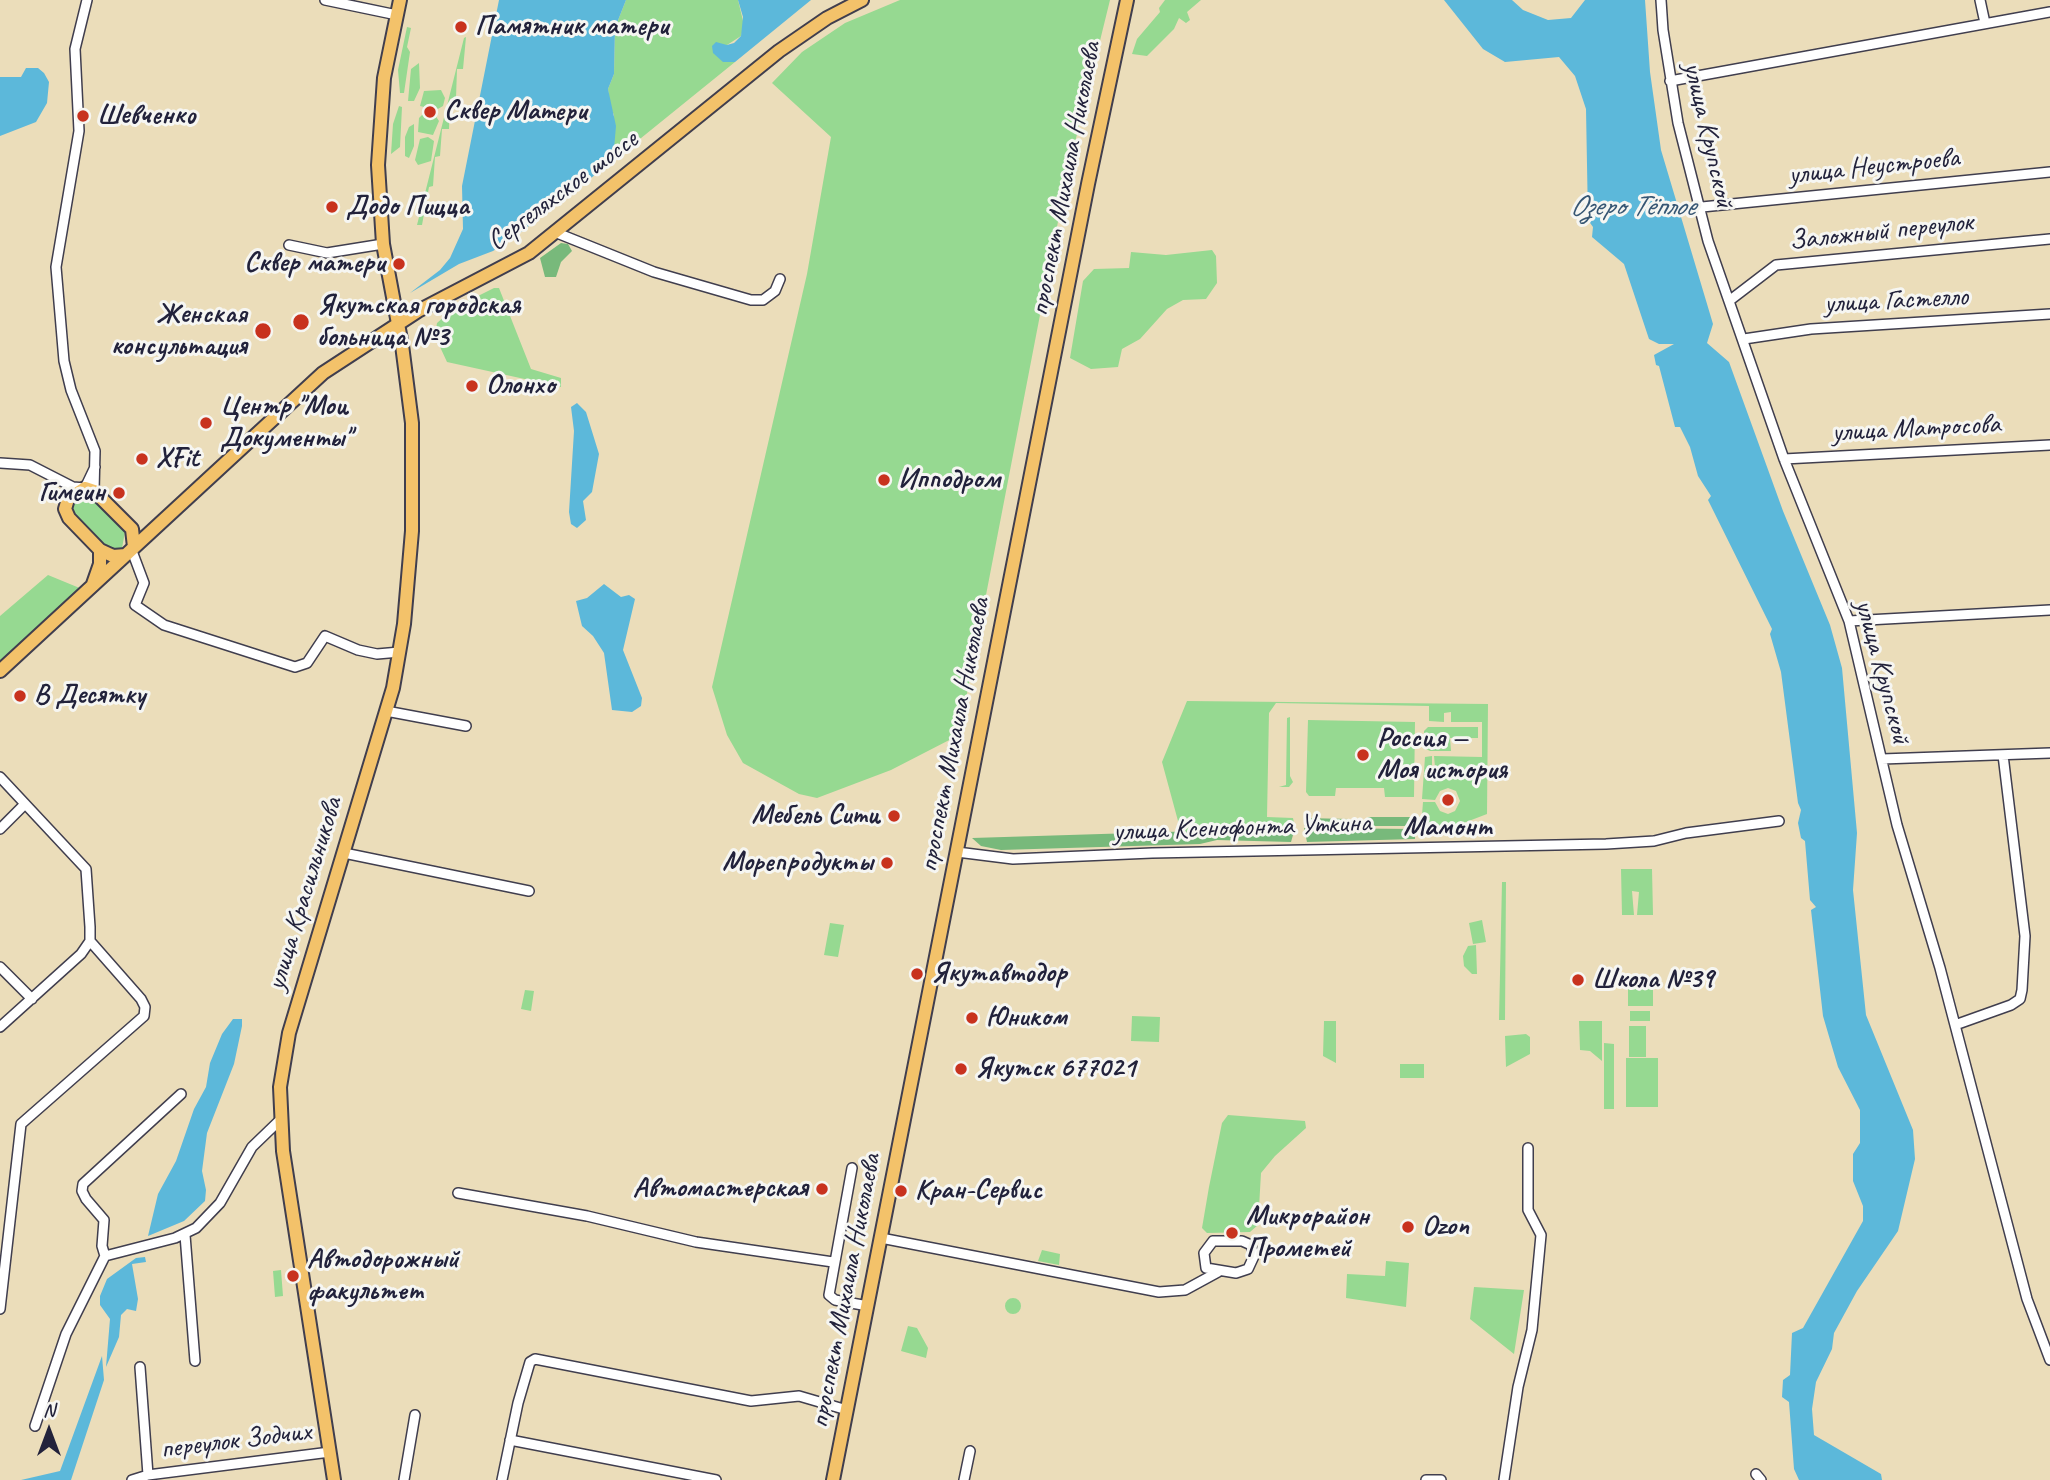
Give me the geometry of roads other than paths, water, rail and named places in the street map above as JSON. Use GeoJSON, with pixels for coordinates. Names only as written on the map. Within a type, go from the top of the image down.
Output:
{"type":"FeatureCollection","features":[{"type":"Feature","properties":{"kind":"main road","name":"улица Красильникова"},"geometry":{"type":"LineString","coordinates":[[334,1480],[280,1120],[280,1087],[289,1033],[386,711],[400,652],[413,496],[412,423],[402,345],[383,244],[378,165],[384,78],[400,0]]}},
{"type":"Feature","properties":{"kind":"main road","name":"Сергеляхское шоссе"},"geometry":{"type":"LineString","coordinates":[[0,671],[323,373],[397,324],[500,271],[557,233],[779,51],[827,18],[862,0]]}},
{"type":"Feature","properties":{"kind":"main road","name":"проспект Михаила Николаева"},"geometry":{"type":"LineString","coordinates":[[833,1480],[1127,0]]}},
{"type":"Feature","properties":{"kind":"main road"},"geometry":{"type":"LineString","coordinates":[[90,489],[132,529],[135,541],[132,551],[118,557],[100,550],[69,518],[65,509],[71,495],[90,489]]}},
{"type":"Feature","properties":{"kind":"main road"},"geometry":{"type":"LineString","coordinates":[[132,529],[162,523]]}},
{"type":"Feature","properties":{"kind":"main road"},"geometry":{"type":"LineString","coordinates":[[92,588],[100,564],[100,550]]}},
{"type":"Feature","properties":{"kind":"street"},"geometry":{"type":"LineString","coordinates":[[0,463],[30,465],[74,488],[90,489],[96,465],[95,451],[71,390],[64,361],[56,267],[79,131],[75,49],[87,0]]}},
{"type":"Feature","properties":{"kind":"street"},"geometry":{"type":"LineString","coordinates":[[325,0],[397,15]]}},
{"type":"Feature","properties":{"kind":"street","name":"улица Крупской"},"geometry":{"type":"LineString","coordinates":[[1661,0],[1678,124],[1702,207],[1708,241],[1784,459],[1849,621],[1897,825],[1955,1025],[2027,1299],[2050,1360]]}},
{"type":"Feature","properties":{"kind":"street"},"geometry":{"type":"LineString","coordinates":[[1980,0],[1985,23]]}},
{"type":"Feature","properties":{"kind":"street"},"geometry":{"type":"LineString","coordinates":[[1670,81],[2050,12]]}},
{"type":"Feature","properties":{"kind":"street","name":"улица Неустроева"},"geometry":{"type":"LineString","coordinates":[[1702,207],[2050,172]]}},
{"type":"Feature","properties":{"kind":"street"},"geometry":{"type":"LineString","coordinates":[[557,233],[654,272],[751,300],[763,300],[775,291],[780,279]]}},
{"type":"Feature","properties":{"kind":"street","name":"Заложный переулок"},"geometry":{"type":"LineString","coordinates":[[1729,301],[1776,265],[2050,239]]}},
{"type":"Feature","properties":{"kind":"street"},"geometry":{"type":"LineString","coordinates":[[289,245],[327,253],[383,244]]}},
{"type":"Feature","properties":{"kind":"street","name":"улица Гастелло"},"geometry":{"type":"LineString","coordinates":[[1744,339],[1811,329],[2050,314]]}},
{"type":"Feature","properties":{"kind":"street","name":"улица Матросова"},"geometry":{"type":"LineString","coordinates":[[1784,459],[2050,444]]}},
{"type":"Feature","properties":{"kind":"street"},"geometry":{"type":"LineString","coordinates":[[58,480],[71,495]]}},
{"type":"Feature","properties":{"kind":"street"},"geometry":{"type":"LineString","coordinates":[[132,551],[144,583],[135,605],[164,625],[295,667],[307,663],[325,636],[358,650],[377,654],[400,652]]}},
{"type":"Feature","properties":{"kind":"street"},"geometry":{"type":"LineString","coordinates":[[1849,621],[2050,610]]}},
{"type":"Feature","properties":{"kind":"street"},"geometry":{"type":"LineString","coordinates":[[386,711],[466,726]]}},
{"type":"Feature","properties":{"kind":"street"},"geometry":{"type":"LineString","coordinates":[[1882,759],[2050,753]]}},
{"type":"Feature","properties":{"kind":"street"},"geometry":{"type":"LineString","coordinates":[[1955,1025],[2011,1005],[2020,999],[2022,990],[2025,936],[2003,755]]}},
{"type":"Feature","properties":{"kind":"street"},"geometry":{"type":"LineString","coordinates":[[0,777],[86,869],[90,941],[145,1007],[144,1016],[22,1124],[0,1310]]}},
{"type":"Feature","properties":{"kind":"street"},"geometry":{"type":"LineString","coordinates":[[0,829],[25,804]]}},
{"type":"Feature","properties":{"kind":"street","name":"улица Ксенофонта Уткина"},"geometry":{"type":"LineString","coordinates":[[957,852],[1013,859],[1357,847],[1606,844],[1654,841],[1686,833],[1779,821]]}},
{"type":"Feature","properties":{"kind":"street"},"geometry":{"type":"LineString","coordinates":[[344,853],[529,891]]}},
{"type":"Feature","properties":{"kind":"street"},"geometry":{"type":"LineString","coordinates":[[0,1027],[90,941]]}},
{"type":"Feature","properties":{"kind":"street"},"geometry":{"type":"LineString","coordinates":[[0,967],[32,999]]}},
{"type":"Feature","properties":{"kind":"street"},"geometry":{"type":"LineString","coordinates":[[35,1426],[66,1334],[105,1256],[102,1247],[104,1220],[86,1199],[82,1191],[83,1184],[181,1094]]}},
{"type":"Feature","properties":{"kind":"street"},"geometry":{"type":"LineString","coordinates":[[105,1256],[185,1235],[212,1213],[252,1147],[280,1120]]}},
{"type":"Feature","properties":{"kind":"street"},"geometry":{"type":"LineString","coordinates":[[1504,1480],[1518,1387],[1532,1330],[1541,1235],[1528,1210],[1528,1148]]}},
{"type":"Feature","properties":{"kind":"street"},"geometry":{"type":"LineString","coordinates":[[852,1168],[829,1295],[835,1300],[868,1306]]}},
{"type":"Feature","properties":{"kind":"street"},"geometry":{"type":"LineString","coordinates":[[458,1193],[587,1216],[696,1242],[834,1262]]}},
{"type":"Feature","properties":{"kind":"street"},"geometry":{"type":"LineString","coordinates":[[185,1235],[195,1361]]}},
{"type":"Feature","properties":{"kind":"street"},"geometry":{"type":"LineString","coordinates":[[881,1238],[1159,1292],[1177,1293],[1218,1272]]}},
{"type":"Feature","properties":{"kind":"street"},"geometry":{"type":"LineString","coordinates":[[1191,1287],[1199,1275],[1205,1249],[1213,1241],[1242,1241],[1253,1248],[1254,1256],[1248,1269],[1236,1273],[1218,1272],[1206,1268],[1203,1262]]}},
{"type":"Feature","properties":{"kind":"street"},"geometry":{"type":"LineString","coordinates":[[502,1480],[530,1362],[535,1359],[751,1401],[799,1396],[847,1410]]}},
{"type":"Feature","properties":{"kind":"street","name":"переулок Зодчих"},"geometry":{"type":"LineString","coordinates":[[140,1367],[148,1475]]}},
{"type":"Feature","properties":{"kind":"street"},"geometry":{"type":"LineString","coordinates":[[404,1480],[415,1415]]}},
{"type":"Feature","properties":{"kind":"street"},"geometry":{"type":"LineString","coordinates":[[510,1440],[716,1480]]}},
{"type":"Feature","properties":{"kind":"street"},"geometry":{"type":"LineString","coordinates":[[964,1480],[970,1451]]}},
{"type":"Feature","properties":{"kind":"street","name":"переулок Зодчих"},"geometry":{"type":"LineString","coordinates":[[132,1480],[148,1475],[330,1452]]}},
{"type":"Feature","properties":{"kind":"street"},"geometry":{"type":"LineString","coordinates":[[1426,1480],[1441,1480]]}},
{"type":"Feature","properties":{"kind":"water"},"geometry":{"type":"Polygon","coordinates":[[[499,0],[626,0],[615,28],[614,74],[608,89],[616,126],[614,149],[609,164],[516,236],[493,251],[459,264],[410,293],[440,270],[450,258],[463,229],[462,186],[499,0]]]}},
{"type":"Feature","properties":{"kind":"water"},"geometry":{"type":"Polygon","coordinates":[[[738,0],[811,0],[735,62],[723,62],[713,53],[712,46],[716,42],[727,45],[734,43],[741,36],[743,17],[738,0]]]}},
{"type":"Feature","properties":{"kind":"water","name":"Озеро Тёплое"},"geometry":{"type":"Polygon","coordinates":[[[1444,0],[1512,0],[1523,10],[1548,20],[1571,18],[1585,0],[1645,0],[1650,72],[1661,150],[1713,324],[1707,343],[1729,362],[1783,511],[1830,625],[1842,668],[1857,833],[1853,890],[1866,1015],[1913,1130],[1915,1159],[1898,1231],[1857,1291],[1834,1333],[1832,1349],[1816,1382],[1812,1409],[1814,1435],[1881,1474],[1882,1480],[1799,1480],[1794,1469],[1789,1402],[1782,1397],[1783,1380],[1790,1375],[1792,1333],[1803,1328],[1863,1221],[1863,1206],[1853,1181],[1853,1154],[1860,1143],[1860,1110],[1838,1067],[1823,1016],[1811,910],[1816,907],[1810,900],[1805,841],[1801,838],[1798,823],[1801,810],[1781,672],[1770,634],[1772,629],[1708,500],[1711,496],[1698,476],[1690,447],[1680,427],[1675,427],[1654,355],[1674,344],[1659,344],[1649,339],[1624,264],[1592,237],[1593,227],[1588,220],[1586,109],[1575,76],[1559,57],[1505,62],[1483,49],[1444,0]]]}},
{"type":"Feature","properties":{"kind":"water"},"geometry":{"type":"Polygon","coordinates":[[[26,68],[38,68],[44,73],[49,82],[47,103],[36,122],[0,136],[0,77],[21,77],[26,68]]]}},
{"type":"Feature","properties":{"kind":"water"},"geometry":{"type":"Polygon","coordinates":[[[577,403],[586,412],[599,454],[592,492],[583,501],[586,520],[577,528],[571,524],[569,512],[574,431],[571,407],[577,403]]]}},
{"type":"Feature","properties":{"kind":"water"},"geometry":{"type":"Polygon","coordinates":[[[604,584],[621,597],[629,595],[635,599],[623,650],[642,698],[641,706],[632,712],[612,710],[604,653],[593,636],[582,626],[576,601],[587,598],[604,584]]]}},
{"type":"Feature","properties":{"kind":"water"},"geometry":{"type":"Polygon","coordinates":[[[233,1019],[242,1019],[242,1026],[234,1064],[207,1133],[202,1171],[205,1201],[184,1221],[148,1236],[158,1194],[176,1161],[194,1109],[206,1087],[210,1063],[222,1034],[233,1019]]]}},
{"type":"Feature","properties":{"kind":"water"},"geometry":{"type":"Polygon","coordinates":[[[145,1257],[146,1262],[132,1264],[138,1299],[136,1311],[127,1309],[121,1315],[119,1337],[106,1367],[110,1319],[100,1305],[100,1296],[107,1279],[136,1258],[145,1257]]]}},
{"type":"Feature","properties":{"kind":"water"},"geometry":{"type":"Polygon","coordinates":[[[102,1356],[104,1380],[71,1480],[21,1480],[60,1471],[102,1356]]]}},
{"type":"Feature","properties":{"kind":"place","name":"Памятник матери"},"geometry":{"type":"Point","coordinates":[461,27]}},
{"type":"Feature","properties":{"kind":"place","name":"Сквер Матери"},"geometry":{"type":"Point","coordinates":[430,112]}},
{"type":"Feature","properties":{"kind":"place","name":"Шевченко"},"geometry":{"type":"Point","coordinates":[83,116]}},
{"type":"Feature","properties":{"kind":"place","name":"Додо Пицца"},"geometry":{"type":"Point","coordinates":[332,207]}},
{"type":"Feature","properties":{"kind":"place","name":"Сквер матери"},"geometry":{"type":"Point","coordinates":[399,264]}},
{"type":"Feature","properties":{"kind":"place","name":"Якутская городская больница №3"},"geometry":{"type":"Point","coordinates":[301,322]}},
{"type":"Feature","properties":{"kind":"place","name":"Женская консультация"},"geometry":{"type":"Point","coordinates":[263,331]}},
{"type":"Feature","properties":{"kind":"place","name":"Олонхо"},"geometry":{"type":"Point","coordinates":[472,386]}},
{"type":"Feature","properties":{"kind":"place","name":"Центр \"Мои Документы\""},"geometry":{"type":"Point","coordinates":[206,423]}},
{"type":"Feature","properties":{"kind":"place","name":"XFit"},"geometry":{"type":"Point","coordinates":[142,459]}},
{"type":"Feature","properties":{"kind":"place","name":"Ипподром"},"geometry":{"type":"Point","coordinates":[884,480]}},
{"type":"Feature","properties":{"kind":"place","name":"Гимеин"},"geometry":{"type":"Point","coordinates":[119,493]}},
{"type":"Feature","properties":{"kind":"place","name":"В Десятку"},"geometry":{"type":"Point","coordinates":[20,696]}},
{"type":"Feature","properties":{"kind":"place","name":"Россия — Моя история"},"geometry":{"type":"Point","coordinates":[1363,755]}},
{"type":"Feature","properties":{"kind":"place","name":"Мамонт"},"geometry":{"type":"Point","coordinates":[1448,800]}},
{"type":"Feature","properties":{"kind":"place","name":"Мебель Сити"},"geometry":{"type":"Point","coordinates":[894,816]}},
{"type":"Feature","properties":{"kind":"place","name":"Морепродукты"},"geometry":{"type":"Point","coordinates":[887,863]}},
{"type":"Feature","properties":{"kind":"place","name":"Якутавтодор"},"geometry":{"type":"Point","coordinates":[917,974]}},
{"type":"Feature","properties":{"kind":"place","name":"Школа №39"},"geometry":{"type":"Point","coordinates":[1578,980]}},
{"type":"Feature","properties":{"kind":"place","name":"Юником"},"geometry":{"type":"Point","coordinates":[972,1018]}},
{"type":"Feature","properties":{"kind":"place","name":"Якутск 677021"},"geometry":{"type":"Point","coordinates":[961,1069]}},
{"type":"Feature","properties":{"kind":"place","name":"Автомастерская"},"geometry":{"type":"Point","coordinates":[822,1189]}},
{"type":"Feature","properties":{"kind":"place","name":"Кран-Сервис"},"geometry":{"type":"Point","coordinates":[901,1191]}},
{"type":"Feature","properties":{"kind":"place","name":"Ozon"},"geometry":{"type":"Point","coordinates":[1408,1227]}},
{"type":"Feature","properties":{"kind":"place","name":"Микрорайон Прометей"},"geometry":{"type":"Point","coordinates":[1232,1233]}},
{"type":"Feature","properties":{"kind":"place","name":"Автодорожный факультет"},"geometry":{"type":"Point","coordinates":[293,1276]}}]}
